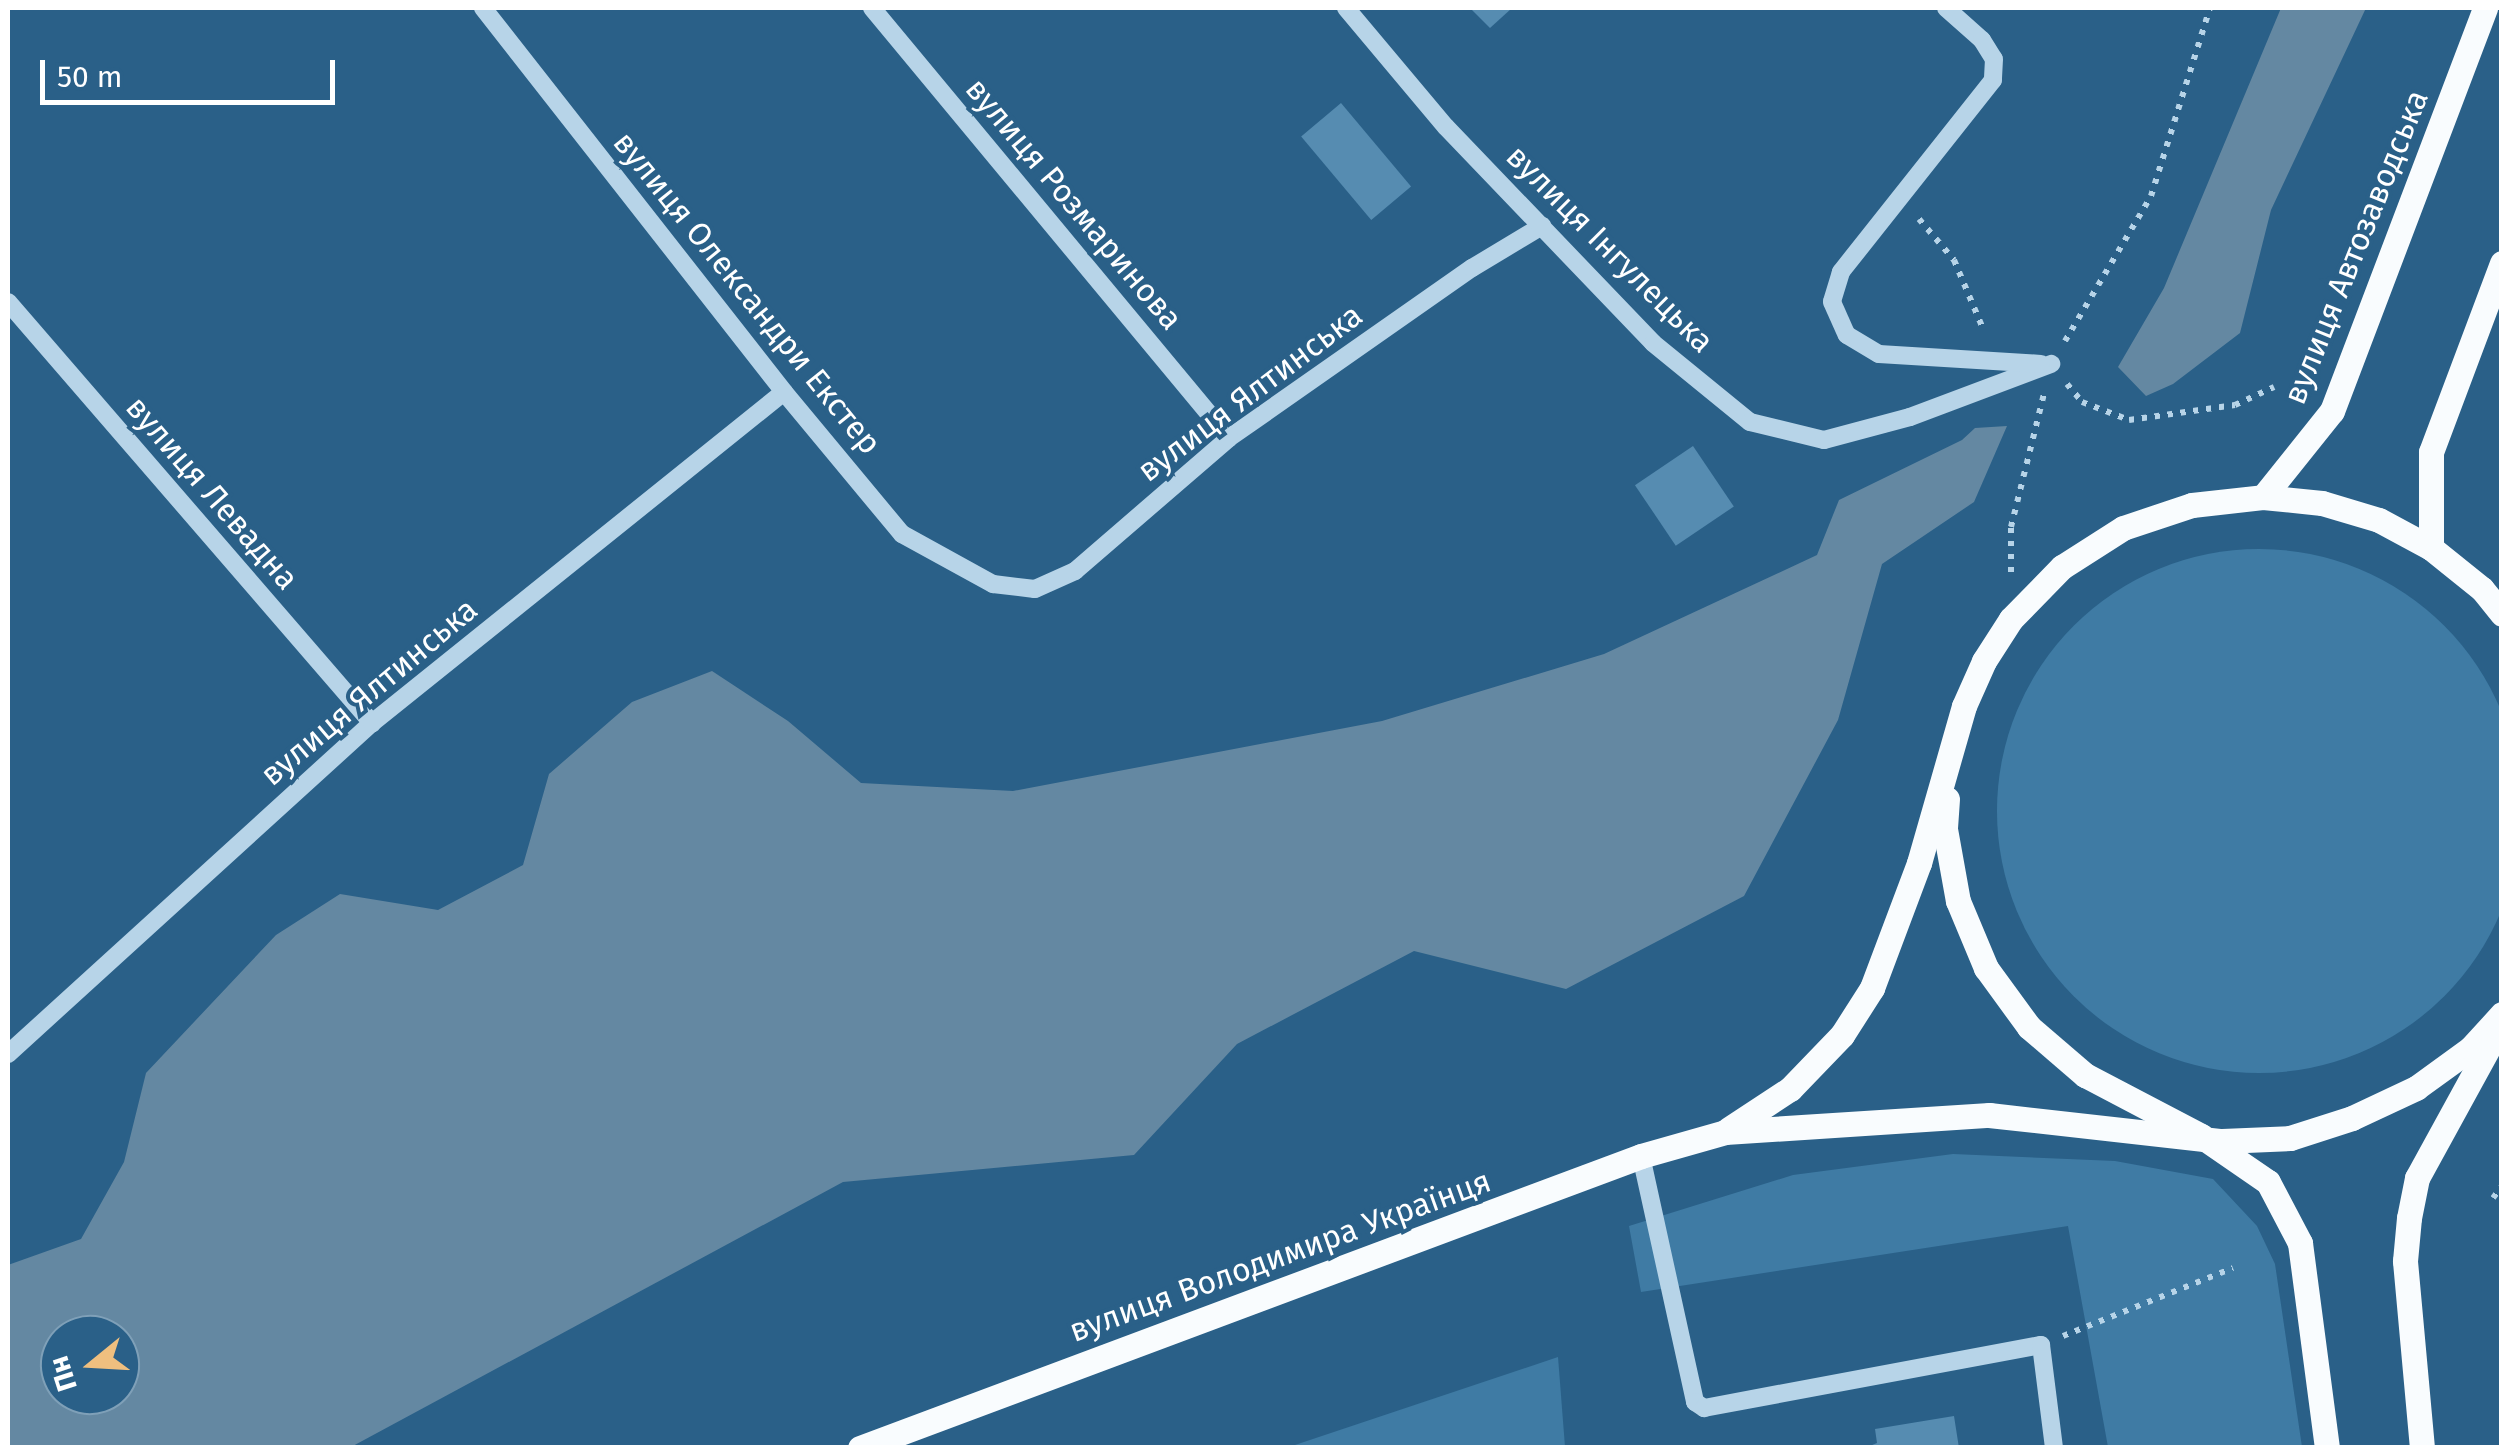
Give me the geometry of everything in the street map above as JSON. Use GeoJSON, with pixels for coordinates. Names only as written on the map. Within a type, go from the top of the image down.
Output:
{"type":"FeatureCollection","features":[{"type":"Feature","properties":{"kind":"main road","name":"вулиця Автозаводська"},"geometry":{"type":"LineString","coordinates":[[2263,497],[2332,411],[2485,8]]}},
{"type":"Feature","properties":{"kind":"main road"},"geometry":{"type":"LineString","coordinates":[[2431,548],[2431,452],[2502,263]]}},
{"type":"Feature","properties":{"kind":"main road"},"geometry":{"type":"LineString","coordinates":[[1950,755],[1964,706],[1984,660],[2011,619],[2062,567],[2123,528],[2192,504],[2263,497],[2322,503],[2378,520],[2431,548],[2492,594],[2502,614]]}},
{"type":"Feature","properties":{"kind":"main road","name":"вулиця Володимира Українця"},"geometry":{"type":"LineString","coordinates":[[1725,1132],[1790,1089],[1842,1036],[1872,988],[1919,863],[1950,755]]}},
{"type":"Feature","properties":{"kind":"main road","name":"вулиця Володимира Українця"},"geometry":{"type":"LineString","coordinates":[[1950,755],[1945,828],[1958,900],[1986,968],[2029,1028],[2085,1075],[2202,1136]]}},
{"type":"Feature","properties":{"kind":"main road","name":"вулиця Володимира Українця"},"geometry":{"type":"LineString","coordinates":[[860,1448],[1641,1156],[1725,1132],[1989,1116],[2222,1141],[2290,1138],[2352,1118],[2416,1088],[2471,1048],[2502,1014]]}},
{"type":"Feature","properties":{"kind":"main road"},"geometry":{"type":"LineString","coordinates":[[2422,1448],[2405,1261],[2408,1218],[2417,1178],[2502,1024]]}},
{"type":"Feature","properties":{"kind":"main road"},"geometry":{"type":"LineString","coordinates":[[2202,1136],[2268,1182],[2300,1243],[2326,1448]]}},
{"type":"Feature","properties":{"kind":"street","name":"вулиця Олександри Екстер"},"geometry":{"type":"LineString","coordinates":[[483,8],[784,392],[902,534],[993,584]]}},
{"type":"Feature","properties":{"kind":"street","name":"вулиця Розмаринова"},"geometry":{"type":"LineString","coordinates":[[872,8],[1230,438]]}},
{"type":"Feature","properties":{"kind":"street","name":"вулиця Інгулецька"},"geometry":{"type":"LineString","coordinates":[[1346,8],[1446,126],[1653,343],[1750,422],[1824,440],[1910,418],[2051,364]]}},
{"type":"Feature","properties":{"kind":"street"},"geometry":{"type":"LineString","coordinates":[[1946,8],[1982,40],[1994,59],[1993,80],[1841,272],[1832,302],[1847,335],[1879,354],[2051,364]]}},
{"type":"Feature","properties":{"kind":"street","name":"вулиця Ялтинська"},"geometry":{"type":"LineString","coordinates":[[993,584],[1035,589],[1075,571],[1230,438],[1472,268],[1542,226]]}},
{"type":"Feature","properties":{"kind":"street","name":"вулиця Левадна"},"geometry":{"type":"LineString","coordinates":[[8,302],[372,723]]}},
{"type":"Feature","properties":{"kind":"street","name":"вулиця Ялтинська"},"geometry":{"type":"LineString","coordinates":[[8,1054],[372,723],[784,392]]}},
{"type":"Feature","properties":{"kind":"street"},"geometry":{"type":"LineString","coordinates":[[1641,1156],[1659,1220],[1691,1393],[1704,1408],[2041,1345],[2054,1448]]}},
{"type":"Feature","properties":{"kind":"path"},"geometry":{"type":"LineString","coordinates":[[2011,619],[2011,527],[2051,364],[2151,196],[2210,8]]}},
{"type":"Feature","properties":{"kind":"path"},"geometry":{"type":"LineString","coordinates":[[1919,171],[1913,208],[1924,228],[1954,260],[1979,325],[1992,343]]}},
{"type":"Feature","properties":{"kind":"path"},"geometry":{"type":"LineString","coordinates":[[2051,364],[2082,402],[2129,420],[2236,406],[2274,387]]}},
{"type":"Feature","properties":{"kind":"path"},"geometry":{"type":"LineString","coordinates":[[2502,1186],[2493,1198],[2502,1197]]}},
{"type":"Feature","properties":{"kind":"path"},"geometry":{"type":"LineString","coordinates":[[2041,1345],[2234,1268]]}},
{"type":"Feature","properties":{"kind":"shaded area"},"geometry":{"type":"Polygon","coordinates":[[[2281,8],[2366,8],[2271,210],[2240,333],[2173,384],[2146,396],[2118,367],[2164,288],[2281,8]]]}},
{"type":"Feature","properties":{"kind":"shaded area"},"geometry":{"type":"Polygon","coordinates":[[[2007,426],[1974,502],[1882,564],[1838,720],[1744,896],[1566,989],[1414,951],[1237,1044],[1134,1155],[843,1182],[351,1447],[8,1447],[8,1265],[81,1239],[124,1162],[146,1073],[276,935],[340,894],[438,910],[523,865],[549,774],[632,702],[712,671],[788,721],[861,783],[1013,791],[1382,721],[1604,654],[1817,555],[1839,500],[1962,440],[1975,428],[2007,426]]]}},
{"type":"Feature","properties":{"kind":"shaded area"},"geometry":{"type":"Polygon","coordinates":[[[2259,549],[2310,554],[2359,569],[2405,593],[2444,626],[2477,665],[2501,711],[2516,760],[2521,811],[2516,862],[2501,911],[2477,957],[2444,996],[2405,1029],[2359,1053],[2310,1068],[2259,1073],[2208,1068],[2159,1053],[2113,1029],[2074,996],[2041,957],[2017,911],[2002,862],[1997,811],[2002,760],[2017,711],[2041,665],[2074,626],[2113,593],[2159,569],[2208,554],[2259,549]]]}},
{"type":"Feature","properties":{"kind":"shaded area"},"geometry":{"type":"Polygon","coordinates":[[[1953,1154],[2115,1161],[2213,1179],[2257,1226],[2275,1264],[2302,1447],[2108,1447],[2068,1226],[1641,1292],[1629,1226],[1793,1175],[1953,1154]]]}},
{"type":"Feature","properties":{"kind":"shaded area"},"geometry":{"type":"Polygon","coordinates":[[[1558,1357],[1565,1447],[1289,1447],[1558,1357]]]}},
{"type":"Feature","properties":{"kind":"building"},"geometry":{"type":"Polygon","coordinates":[[[1470,8],[1512,8],[1490,28],[1470,8]]]}},
{"type":"Feature","properties":{"kind":"building"},"geometry":{"type":"Polygon","coordinates":[[[1341,103],[1411,186],[1371,220],[1301,136],[1341,103]]]}},
{"type":"Feature","properties":{"kind":"building"},"geometry":{"type":"Polygon","coordinates":[[[1693,446],[1734,507],[1676,546],[1635,485],[1693,446]]]}},
{"type":"Feature","properties":{"kind":"building"},"geometry":{"type":"Polygon","coordinates":[[[1954,1416],[1959,1448],[1865,1448],[1877,1443],[1875,1429],[1954,1416]]]}}]}
